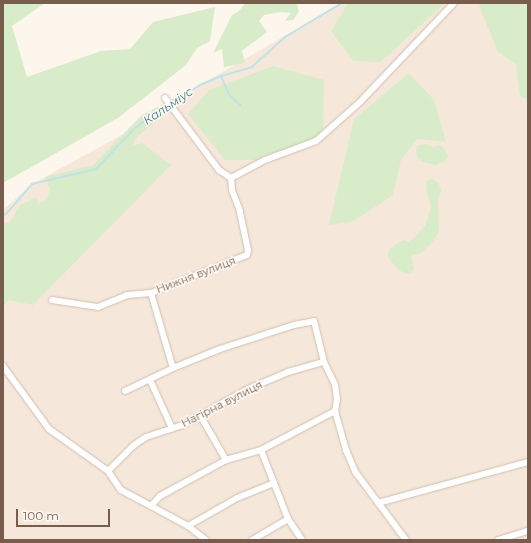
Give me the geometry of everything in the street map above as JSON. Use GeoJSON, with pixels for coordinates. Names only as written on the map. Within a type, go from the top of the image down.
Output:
{"type":"FeatureCollection","features":[{"type":"Feature","properties":{"kind":"street"},"geometry":{"type":"LineString","coordinates":[[165,98],[171,108],[220,170],[231,178],[265,160],[316,141],[361,101],[454,3]]}},
{"type":"Feature","properties":{"kind":"street","name":"Нижня вулиця"},"geometry":{"type":"LineString","coordinates":[[52,300],[98,307],[127,295],[152,293],[247,255],[248,250],[240,211],[232,190],[231,178]]}},
{"type":"Feature","properties":{"kind":"street"},"geometry":{"type":"LineString","coordinates":[[152,293],[173,368]]}},
{"type":"Feature","properties":{"kind":"street"},"geometry":{"type":"LineString","coordinates":[[125,391],[173,368],[220,349],[294,325],[314,321],[324,362],[331,372],[335,385],[337,399],[335,411],[346,450],[356,473],[406,540]]}},
{"type":"Feature","properties":{"kind":"street","name":"Нагірна вулиця"},"geometry":{"type":"LineString","coordinates":[[108,471],[134,445],[146,437],[183,425],[255,386],[288,372],[324,362]]}},
{"type":"Feature","properties":{"kind":"street"},"geometry":{"type":"LineString","coordinates":[[3,366],[49,429],[108,471],[121,490],[188,526],[206,540]]}},
{"type":"Feature","properties":{"kind":"street"},"geometry":{"type":"LineString","coordinates":[[150,380],[172,428]]}},
{"type":"Feature","properties":{"kind":"street"},"geometry":{"type":"LineString","coordinates":[[151,506],[160,496],[226,460],[261,450],[335,411]]}},
{"type":"Feature","properties":{"kind":"street"},"geometry":{"type":"LineString","coordinates":[[200,415],[226,460]]}},
{"type":"Feature","properties":{"kind":"street"},"geometry":{"type":"LineString","coordinates":[[261,450],[288,519],[302,540]]}},
{"type":"Feature","properties":{"kind":"street"},"geometry":{"type":"LineString","coordinates":[[378,503],[528,462]]}},
{"type":"Feature","properties":{"kind":"street"},"geometry":{"type":"LineString","coordinates":[[188,526],[237,498],[274,483]]}},
{"type":"Feature","properties":{"kind":"street"},"geometry":{"type":"LineString","coordinates":[[252,540],[288,519]]}},
{"type":"Feature","properties":{"kind":"street"},"geometry":{"type":"LineString","coordinates":[[498,540],[528,532]]}},
{"type":"Feature","properties":{"kind":"shaded area"},"geometry":{"type":"Polygon","coordinates":[[[342,3],[528,3],[528,540],[3,540],[3,210],[32,184],[171,108],[200,85],[342,3]]]}},
{"type":"Feature","properties":{"kind":"green space"},"geometry":{"type":"Polygon","coordinates":[[[3,3],[45,3],[12,26],[27,77],[101,51],[130,49],[153,22],[215,7],[210,41],[197,48],[186,65],[118,118],[3,183],[3,3]]]}},
{"type":"Feature","properties":{"kind":"green space"},"geometry":{"type":"Polygon","coordinates":[[[245,3],[297,3],[299,12],[293,20],[285,21],[291,13],[282,12],[264,15],[259,21],[267,32],[242,51],[245,63],[224,67],[222,49],[213,53],[232,15],[239,11],[245,3]]]}},
{"type":"Feature","properties":{"kind":"green space"},"geometry":{"type":"Polygon","coordinates":[[[348,3],[445,3],[381,62],[353,61],[331,31],[348,3]]]}},
{"type":"Feature","properties":{"kind":"green space"},"geometry":{"type":"Polygon","coordinates":[[[478,3],[528,3],[528,100],[520,96],[516,64],[498,52],[478,3]]]}},
{"type":"Feature","properties":{"kind":"green space"},"geometry":{"type":"Polygon","coordinates":[[[273,66],[324,80],[323,141],[260,160],[225,160],[188,114],[209,90],[273,66]]]}},
{"type":"Feature","properties":{"kind":"green space"},"geometry":{"type":"Polygon","coordinates":[[[409,73],[434,100],[446,142],[417,139],[401,160],[393,195],[354,221],[329,225],[354,119],[409,73]]]}},
{"type":"Feature","properties":{"kind":"green space"},"geometry":{"type":"Polygon","coordinates":[[[165,103],[168,111],[137,137],[132,146],[142,143],[171,165],[33,305],[9,300],[3,307],[3,224],[10,222],[20,205],[37,197],[38,204],[47,199],[50,189],[45,177],[93,165],[142,115],[165,103]]]}},
{"type":"Feature","properties":{"kind":"green space"},"geometry":{"type":"Polygon","coordinates":[[[426,144],[434,147],[440,145],[444,148],[448,156],[445,161],[436,165],[422,162],[417,156],[416,149],[419,145],[426,144]]]}},
{"type":"Feature","properties":{"kind":"green space"},"geometry":{"type":"Polygon","coordinates":[[[431,179],[435,180],[439,184],[441,191],[438,201],[439,232],[431,244],[421,253],[411,256],[414,269],[410,274],[405,273],[398,270],[388,257],[389,249],[403,240],[408,242],[425,226],[431,207],[426,188],[427,181],[431,179]]]}},
{"type":"Feature","properties":{"kind":"waterway","name":"Кальміус"},"geometry":{"type":"LineString","coordinates":[[3,215],[6,214],[32,184],[96,169],[134,129],[168,103],[200,85],[221,76],[252,67],[285,37],[342,3]]}},
{"type":"Feature","properties":{"kind":"waterway"},"geometry":{"type":"LineString","coordinates":[[221,76],[229,95],[240,105]]}}]}
